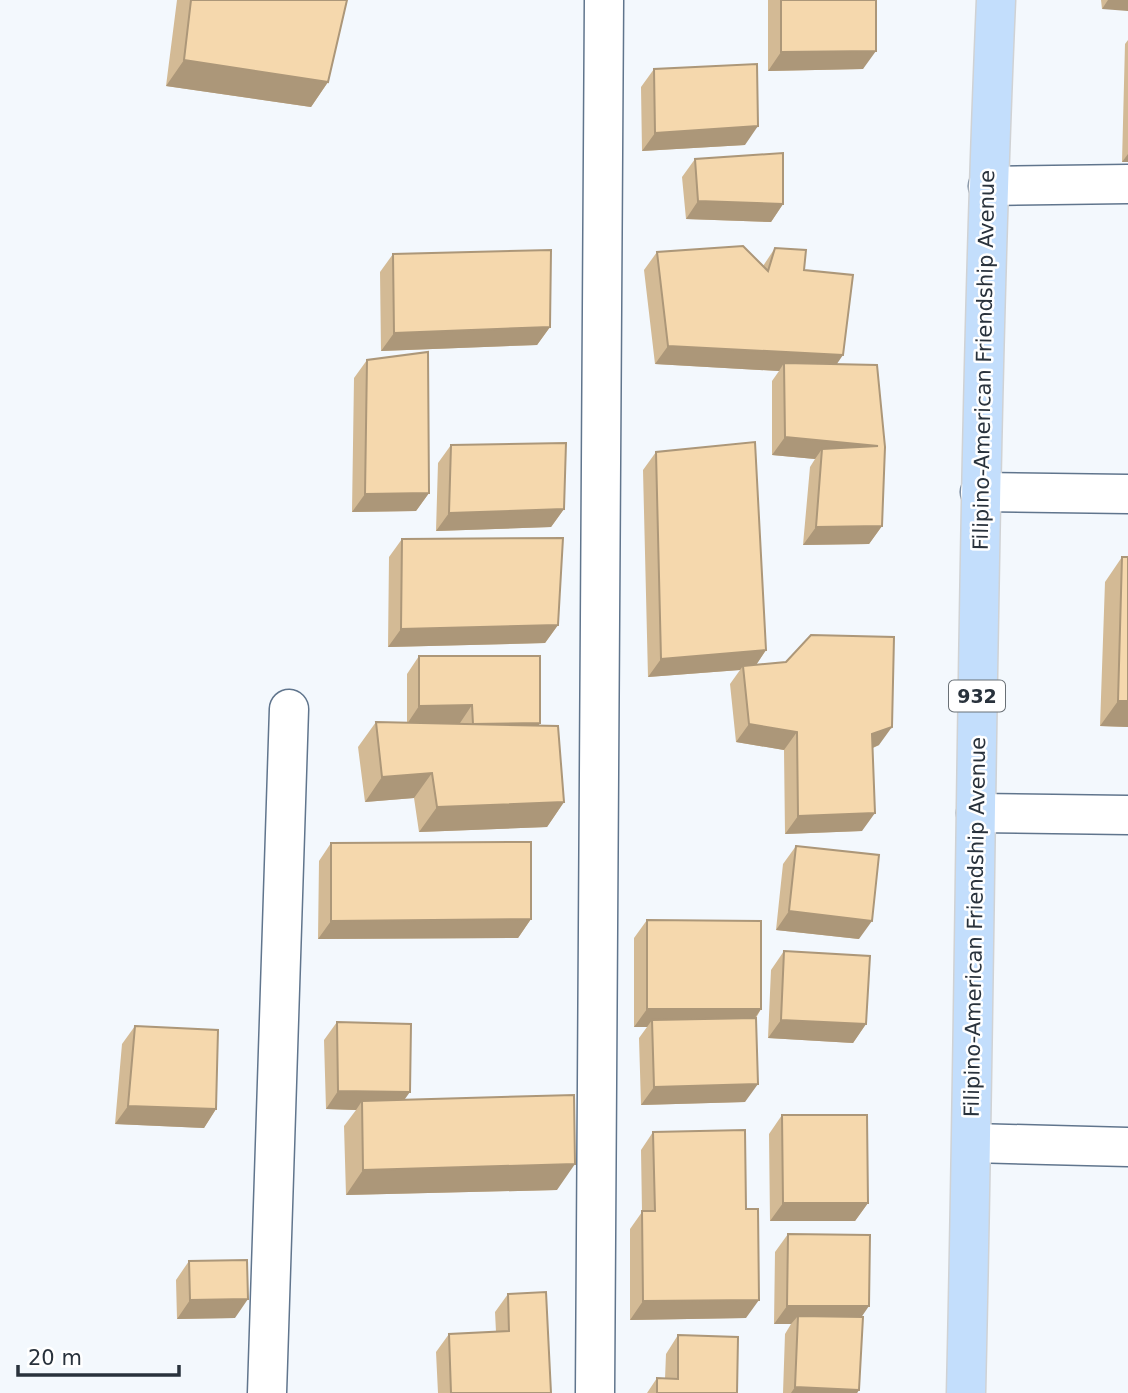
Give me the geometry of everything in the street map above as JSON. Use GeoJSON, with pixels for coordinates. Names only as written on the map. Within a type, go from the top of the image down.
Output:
{"type":"FeatureCollection","features":[{"type":"Feature","properties":{"kind":"main road","name":"Filipino-American Friendship Avenue"},"geometry":{"type":"LineString","coordinates":[[966,1393],[972,1143],[980,492],[996,0]]}},
{"type":"Feature","properties":{"kind":"street"},"geometry":{"type":"LineString","coordinates":[[595,1393],[604,0]]}},
{"type":"Feature","properties":{"kind":"street"},"geometry":{"type":"LineString","coordinates":[[988,186],[1128,184]]}},
{"type":"Feature","properties":{"kind":"street"},"geometry":{"type":"LineString","coordinates":[[980,492],[1128,494]]}},
{"type":"Feature","properties":{"kind":"street"},"geometry":{"type":"LineString","coordinates":[[267,1393],[289,709]]}},
{"type":"Feature","properties":{"kind":"street"},"geometry":{"type":"LineString","coordinates":[[976,813],[1128,815]]}},
{"type":"Feature","properties":{"kind":"street"},"geometry":{"type":"LineString","coordinates":[[972,1143],[1128,1147]]}},
{"type":"Feature","properties":{"kind":"building"},"geometry":{"type":"Polygon","coordinates":[[[191,0],[347,0],[328,82],[184,60],[191,0]]]}},
{"type":"Feature","properties":{"kind":"building"},"geometry":{"type":"Polygon","coordinates":[[[781,0],[876,0],[876,51],[781,52],[781,0]]]}},
{"type":"Feature","properties":{"kind":"building"},"geometry":{"type":"Polygon","coordinates":[[[757,64],[758,126],[655,133],[654,69],[757,64]]]}},
{"type":"Feature","properties":{"kind":"building"},"geometry":{"type":"Polygon","coordinates":[[[783,153],[783,204],[698,201],[695,159],[783,153]]]}},
{"type":"Feature","properties":{"kind":"building"},"geometry":{"type":"Polygon","coordinates":[[[743,246],[768,271],[775,248],[806,250],[804,270],[853,275],[843,355],[668,346],[657,252],[743,246]]]}},
{"type":"Feature","properties":{"kind":"building"},"geometry":{"type":"Polygon","coordinates":[[[551,250],[550,327],[394,333],[393,254],[551,250]]]}},
{"type":"Feature","properties":{"kind":"building"},"geometry":{"type":"Polygon","coordinates":[[[428,352],[429,493],[365,494],[367,360],[428,352]]]}},
{"type":"Feature","properties":{"kind":"building"},"geometry":{"type":"Polygon","coordinates":[[[784,363],[877,365],[885,447],[882,526],[816,527],[822,449],[878,446],[785,437],[784,363]]]}},
{"type":"Feature","properties":{"kind":"building"},"geometry":{"type":"Polygon","coordinates":[[[755,442],[766,650],[661,659],[656,452],[755,442]]]}},
{"type":"Feature","properties":{"kind":"building"},"geometry":{"type":"Polygon","coordinates":[[[566,443],[564,509],[449,513],[451,445],[566,443]]]}},
{"type":"Feature","properties":{"kind":"building"},"geometry":{"type":"Polygon","coordinates":[[[563,538],[558,625],[401,629],[402,539],[563,538]]]}},
{"type":"Feature","properties":{"kind":"building"},"geometry":{"type":"Polygon","coordinates":[[[1122,557],[1128,557],[1128,701],[1118,701],[1122,557]]]}},
{"type":"Feature","properties":{"kind":"building"},"geometry":{"type":"Polygon","coordinates":[[[811,635],[894,637],[892,727],[872,734],[875,813],[798,816],[797,732],[749,724],[743,666],[786,662],[811,635]]]}},
{"type":"Feature","properties":{"kind":"building"},"geometry":{"type":"Polygon","coordinates":[[[419,656],[540,656],[540,723],[473,724],[472,705],[419,706],[419,656]]]}},
{"type":"Feature","properties":{"kind":"building"},"geometry":{"type":"Polygon","coordinates":[[[376,722],[558,726],[564,802],[437,807],[432,773],[382,777],[376,722]]]}},
{"type":"Feature","properties":{"kind":"building"},"geometry":{"type":"Polygon","coordinates":[[[531,842],[531,919],[331,921],[331,843],[531,842]]]}},
{"type":"Feature","properties":{"kind":"building"},"geometry":{"type":"Polygon","coordinates":[[[796,846],[879,855],[872,921],[789,911],[796,846]]]}},
{"type":"Feature","properties":{"kind":"building"},"geometry":{"type":"Polygon","coordinates":[[[647,920],[761,921],[761,1009],[647,1009],[647,920]]]}},
{"type":"Feature","properties":{"kind":"building"},"geometry":{"type":"Polygon","coordinates":[[[784,951],[870,956],[866,1024],[781,1020],[784,951]]]}},
{"type":"Feature","properties":{"kind":"building"},"geometry":{"type":"Polygon","coordinates":[[[756,1018],[758,1084],[654,1087],[652,1020],[756,1018]]]}},
{"type":"Feature","properties":{"kind":"building"},"geometry":{"type":"Polygon","coordinates":[[[337,1022],[411,1024],[410,1092],[338,1091],[337,1022]]]}},
{"type":"Feature","properties":{"kind":"building"},"geometry":{"type":"Polygon","coordinates":[[[135,1026],[218,1030],[216,1109],[128,1106],[135,1026]]]}},
{"type":"Feature","properties":{"kind":"building"},"geometry":{"type":"Polygon","coordinates":[[[574,1095],[575,1164],[363,1170],[362,1101],[574,1095]]]}},
{"type":"Feature","properties":{"kind":"building"},"geometry":{"type":"Polygon","coordinates":[[[782,1115],[867,1115],[868,1203],[783,1203],[782,1115]]]}},
{"type":"Feature","properties":{"kind":"building"},"geometry":{"type":"Polygon","coordinates":[[[745,1130],[746,1209],[758,1209],[759,1300],[643,1301],[642,1211],[655,1211],[653,1132],[745,1130]]]}},
{"type":"Feature","properties":{"kind":"building"},"geometry":{"type":"Polygon","coordinates":[[[788,1234],[870,1235],[869,1306],[787,1306],[788,1234]]]}},
{"type":"Feature","properties":{"kind":"building"},"geometry":{"type":"Polygon","coordinates":[[[247,1260],[248,1299],[190,1300],[189,1261],[247,1260]]]}},
{"type":"Feature","properties":{"kind":"building"},"geometry":{"type":"Polygon","coordinates":[[[546,1292],[551,1393],[451,1393],[449,1334],[509,1331],[508,1294],[546,1292]]]}},
{"type":"Feature","properties":{"kind":"building"},"geometry":{"type":"Polygon","coordinates":[[[798,1316],[863,1317],[859,1390],[795,1387],[798,1316]]]}},
{"type":"Feature","properties":{"kind":"building"},"geometry":{"type":"Polygon","coordinates":[[[678,1335],[738,1337],[737,1393],[657,1393],[657,1378],[678,1379],[678,1335]]]}}]}
